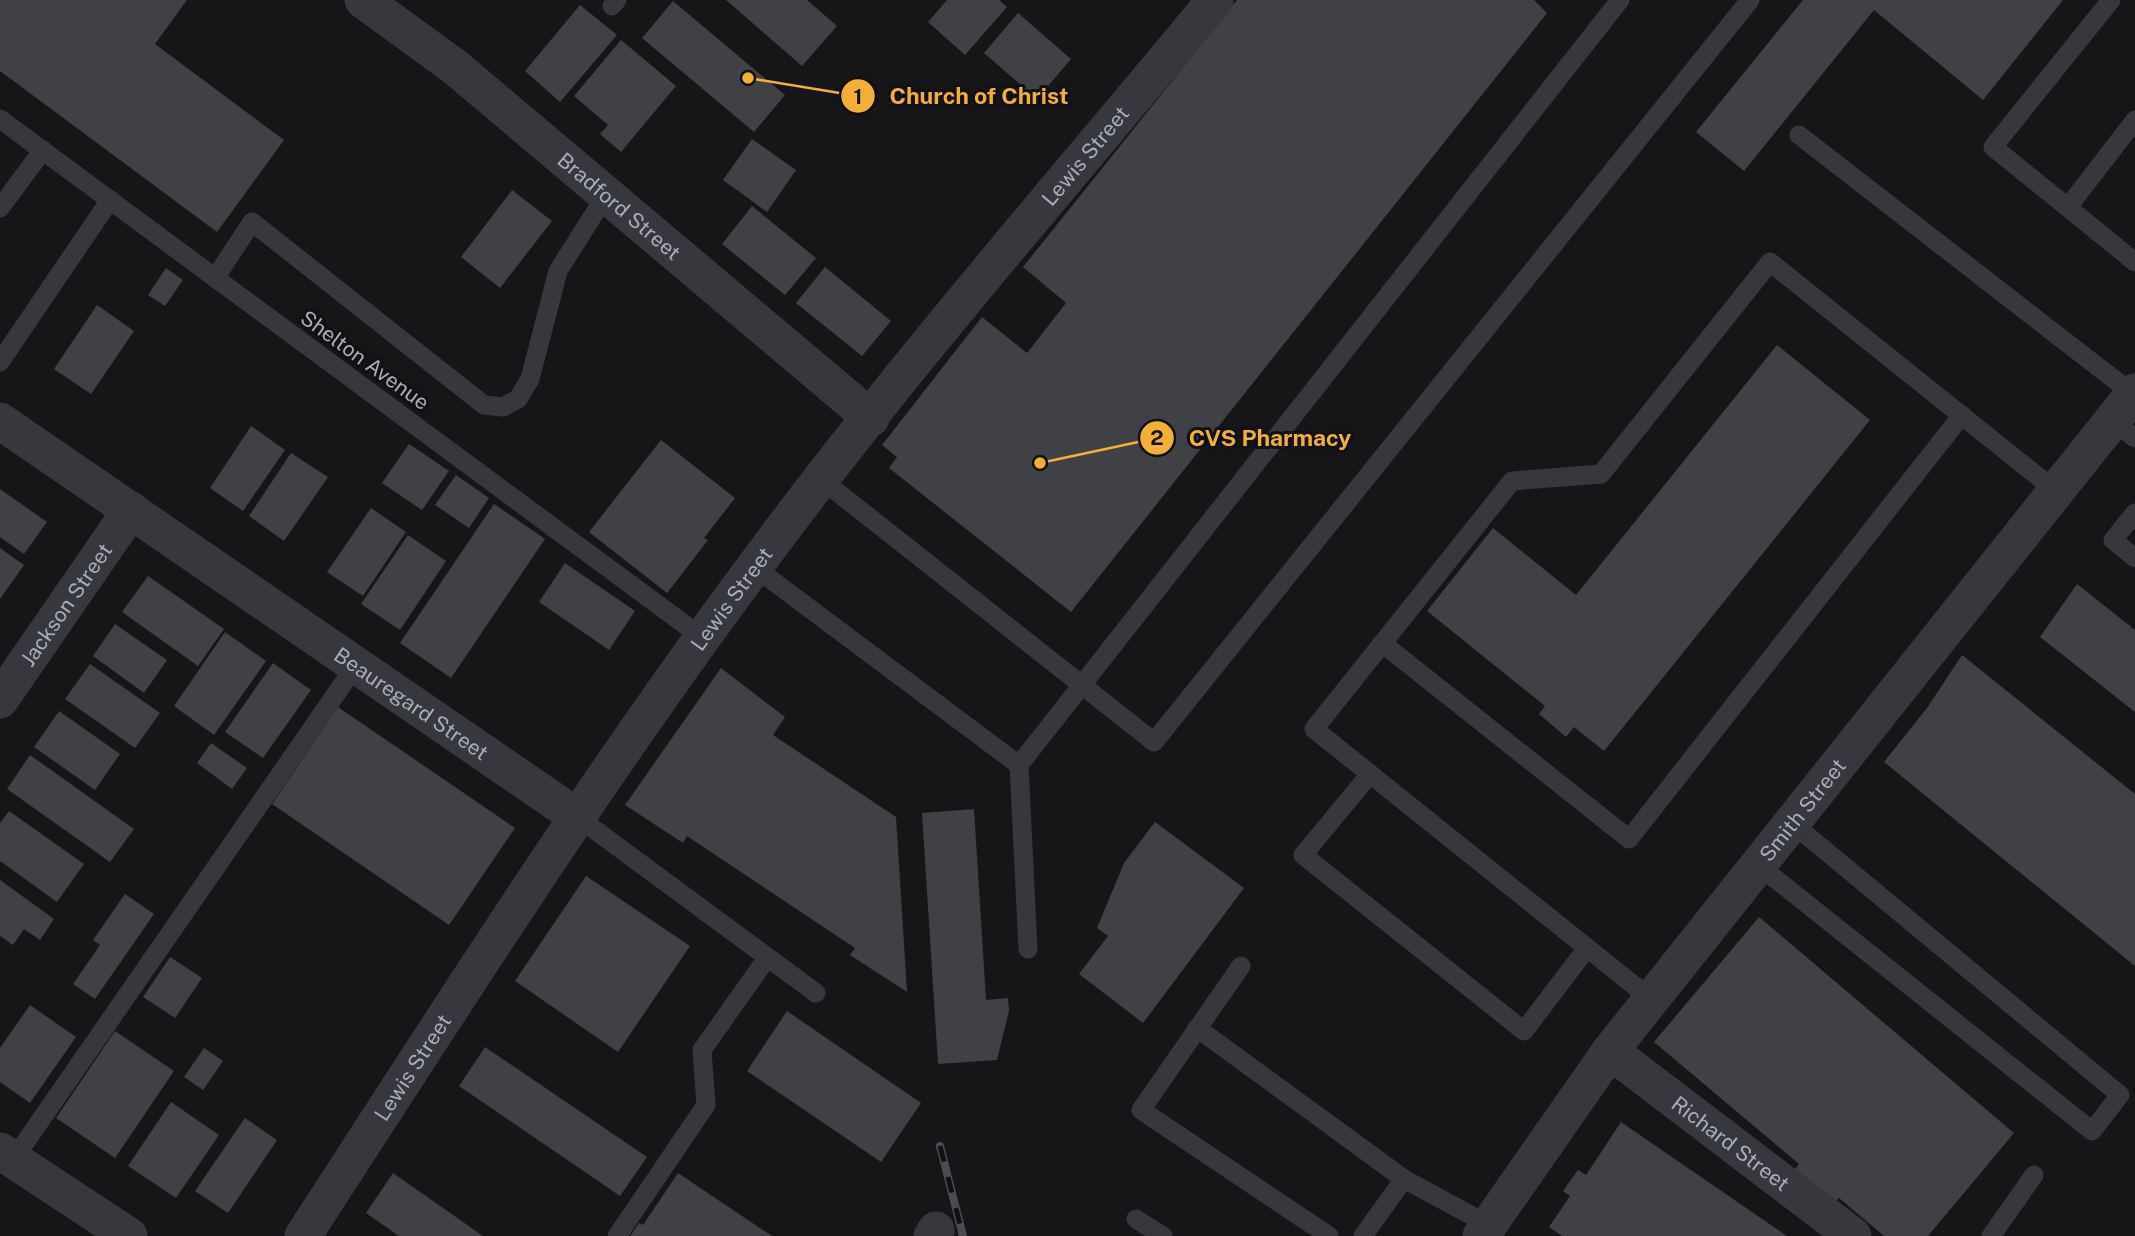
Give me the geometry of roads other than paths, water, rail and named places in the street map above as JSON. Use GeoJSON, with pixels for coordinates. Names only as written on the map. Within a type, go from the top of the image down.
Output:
{"type":"FeatureCollection","features":[{"type":"Feature","properties":{"kind":"street","name":"Bradford Street"},"geometry":{"type":"LineString","coordinates":[[363,0],[455,67],[871,418]]}},
{"type":"Feature","properties":{"kind":"street","name":"Lewis Street"},"geometry":{"type":"LineString","coordinates":[[303,1236],[576,816],[754,567],[871,418],[1215,0]]}},
{"type":"Feature","properties":{"kind":"street","name":"Smith Street"},"geometry":{"type":"LineString","coordinates":[[1485,1230],[1610,1051],[2056,491],[2129,411]]}},
{"type":"Feature","properties":{"kind":"street","name":"Beauregard Street"},"geometry":{"type":"LineString","coordinates":[[0,421],[576,816]]}},
{"type":"Feature","properties":{"kind":"street","name":"Jackson Street"},"geometry":{"type":"LineString","coordinates":[[0,700],[131,510]]}},
{"type":"Feature","properties":{"kind":"street","name":"Richard Street"},"geometry":{"type":"LineString","coordinates":[[1610,1051],[1853,1236]]}},
{"type":"Feature","properties":{"kind":"street"},"geometry":{"type":"LineString","coordinates":[[7,1156],[129,1236]]}},
{"type":"Feature","properties":{"kind":"lane"},"geometry":{"type":"LineString","coordinates":[[1028,949],[1019,765],[1620,0]]}},
{"type":"Feature","properties":{"kind":"lane"},"geometry":{"type":"LineString","coordinates":[[822,480],[1154,742],[1750,0]]}},
{"type":"Feature","properties":{"kind":"lane"},"geometry":{"type":"LineString","coordinates":[[2111,0],[1993,147],[2135,262]]}},
{"type":"Feature","properties":{"kind":"lane","name":"Shelton Avenue"},"geometry":{"type":"LineString","coordinates":[[0,119],[703,638]]}},
{"type":"Feature","properties":{"kind":"lane"},"geometry":{"type":"LineString","coordinates":[[2068,207],[2135,120]]}},
{"type":"Feature","properties":{"kind":"lane"},"geometry":{"type":"LineString","coordinates":[[1800,135],[2129,411]]}},
{"type":"Feature","properties":{"kind":"lane"},"geometry":{"type":"LineString","coordinates":[[0,208],[43,150]]}},
{"type":"Feature","properties":{"kind":"lane"},"geometry":{"type":"LineString","coordinates":[[215,278],[252,222],[484,405],[503,407],[518,399],[530,379],[558,271],[606,195]]}},
{"type":"Feature","properties":{"kind":"lane"},"geometry":{"type":"LineString","coordinates":[[0,362],[110,200]]}},
{"type":"Feature","properties":{"kind":"lane"},"geometry":{"type":"LineString","coordinates":[[1651,999],[1314,729],[1382,643],[1512,481],[1601,474],[1770,262],[2056,491]]}},
{"type":"Feature","properties":{"kind":"lane"},"geometry":{"type":"LineString","coordinates":[[1382,643],[1629,839],[1962,415]]}},
{"type":"Feature","properties":{"kind":"lane"},"geometry":{"type":"LineString","coordinates":[[2135,513],[2113,540],[2135,558]]}},
{"type":"Feature","properties":{"kind":"lane"},"geometry":{"type":"LineString","coordinates":[[754,567],[1019,765]]}},
{"type":"Feature","properties":{"kind":"lane"},"geometry":{"type":"LineString","coordinates":[[7,1156],[355,665]]}},
{"type":"Feature","properties":{"kind":"lane"},"geometry":{"type":"LineString","coordinates":[[1370,774],[1303,855],[1524,1031],[1587,948]]}},
{"type":"Feature","properties":{"kind":"lane","name":"Beauregard Street"},"geometry":{"type":"LineString","coordinates":[[576,816],[816,993]]}},
{"type":"Feature","properties":{"kind":"lane"},"geometry":{"type":"LineString","coordinates":[[1758,864],[2092,1131],[2120,1095],[1792,823]]}},
{"type":"Feature","properties":{"kind":"lane"},"geometry":{"type":"LineString","coordinates":[[617,1236],[706,1105],[702,1050],[766,958]]}},
{"type":"Feature","properties":{"kind":"lane"},"geometry":{"type":"LineString","coordinates":[[1241,966],[1141,1110],[1329,1236]]}},
{"type":"Feature","properties":{"kind":"lane"},"geometry":{"type":"LineString","coordinates":[[1197,1028],[1404,1179],[1485,1230]]}},
{"type":"Feature","properties":{"kind":"lane"},"geometry":{"type":"LineString","coordinates":[[1991,1236],[2034,1175]]}},
{"type":"Feature","properties":{"kind":"lane"},"geometry":{"type":"LineString","coordinates":[[1363,1236],[1404,1179]]}},
{"type":"Feature","properties":{"kind":"lane"},"geometry":{"type":"LineString","coordinates":[[1136,1219],[1163,1236]]}},
{"type":"Feature","properties":{"kind":"railway"},"geometry":{"type":"LineString","coordinates":[[940,1146],[963,1236]]}},
{"type":"Feature","properties":{"kind":"place","name":"Church of Christ"},"geometry":{"type":"Point","coordinates":[748,78]}},
{"type":"Feature","properties":{"kind":"place","name":"CVS Pharmacy"},"geometry":{"type":"Point","coordinates":[1040,463]}}]}
